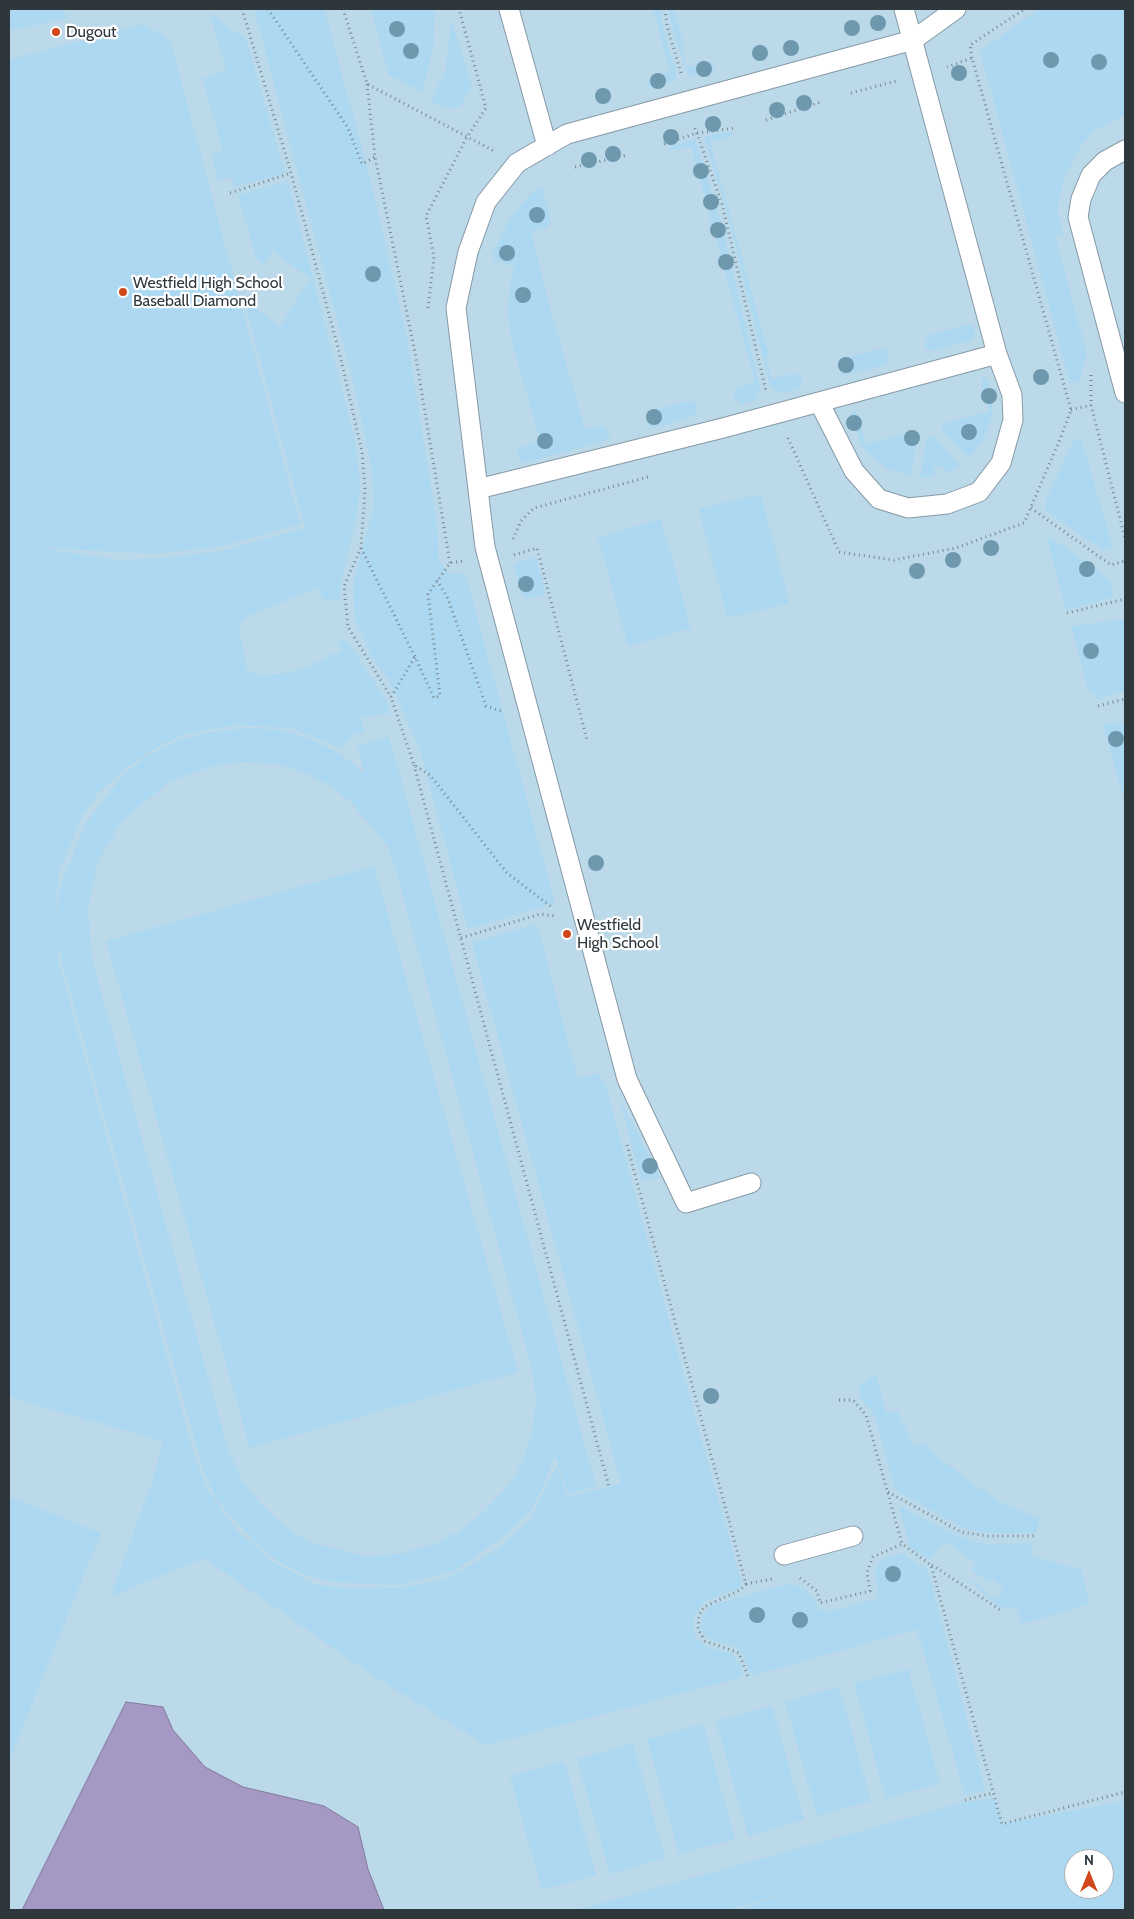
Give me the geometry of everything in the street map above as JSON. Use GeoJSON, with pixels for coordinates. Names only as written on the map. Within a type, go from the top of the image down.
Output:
{"type":"FeatureCollection","features":[{"type":"Feature","properties":{"kind":"lane"},"geometry":{"type":"LineString","coordinates":[[509,9],[547,146]]}},
{"type":"Feature","properties":{"kind":"lane"},"geometry":{"type":"LineString","coordinates":[[819,402],[854,471],[879,499],[908,508],[947,504],[979,492],[1001,463],[1013,420],[1012,395],[997,354],[904,9]]}},
{"type":"Feature","properties":{"kind":"lane"},"geometry":{"type":"LineString","coordinates":[[752,1183],[686,1202],[628,1079],[485,547],[456,308],[468,252],[486,202],[517,163],[567,134],[913,40],[956,9]]}},
{"type":"Feature","properties":{"kind":"lane"},"geometry":{"type":"LineString","coordinates":[[1125,150],[1104,161],[1091,175],[1082,199],[1078,217],[1125,392]]}},
{"type":"Feature","properties":{"kind":"lane"},"geometry":{"type":"LineString","coordinates":[[478,489],[819,402],[997,354]]}},
{"type":"Feature","properties":{"kind":"lane"},"geometry":{"type":"LineString","coordinates":[[784,1555],[853,1536]]}},
{"type":"Feature","properties":{"kind":"path"},"geometry":{"type":"LineString","coordinates":[[242,9],[291,173],[340,355],[362,452],[365,489],[361,548],[344,586],[348,627],[391,697],[414,765],[609,1487]]}},
{"type":"Feature","properties":{"kind":"path"},"geometry":{"type":"LineString","coordinates":[[268,9],[348,128],[362,164],[375,157]]}},
{"type":"Feature","properties":{"kind":"path"},"geometry":{"type":"LineString","coordinates":[[344,9],[367,84],[375,157],[416,358],[450,563]]}},
{"type":"Feature","properties":{"kind":"path"},"geometry":{"type":"LineString","coordinates":[[428,317],[427,302],[434,257],[426,216],[467,137],[486,108],[460,9]]}},
{"type":"Feature","properties":{"kind":"path"},"geometry":{"type":"LineString","coordinates":[[665,9],[667,26],[684,80]]}},
{"type":"Feature","properties":{"kind":"path"},"geometry":{"type":"LineString","coordinates":[[972,58],[970,45],[1026,9]]}},
{"type":"Feature","properties":{"kind":"path"},"geometry":{"type":"LineString","coordinates":[[851,93],[899,80]]}},
{"type":"Feature","properties":{"kind":"path"},"geometry":{"type":"LineString","coordinates":[[367,84],[517,163]]}},
{"type":"Feature","properties":{"kind":"path"},"geometry":{"type":"LineString","coordinates":[[766,120],[821,102]]}},
{"type":"Feature","properties":{"kind":"path"},"geometry":{"type":"LineString","coordinates":[[696,128],[722,204],[767,396]]}},
{"type":"Feature","properties":{"kind":"path"},"geometry":{"type":"LineString","coordinates":[[664,144],[697,133],[735,128]]}},
{"type":"Feature","properties":{"kind":"path"},"geometry":{"type":"LineString","coordinates":[[575,167],[628,155]]}},
{"type":"Feature","properties":{"kind":"path"},"geometry":{"type":"LineString","coordinates":[[230,193],[291,173]]}},
{"type":"Feature","properties":{"kind":"path"},"geometry":{"type":"LineString","coordinates":[[1091,367],[1091,405],[1125,538]]}},
{"type":"Feature","properties":{"kind":"path"},"geometry":{"type":"LineString","coordinates":[[1071,410],[1091,405]]}},
{"type":"Feature","properties":{"kind":"path"},"geometry":{"type":"LineString","coordinates":[[587,740],[537,548],[514,555],[513,536],[521,520],[534,508],[655,474]]}},
{"type":"Feature","properties":{"kind":"path"},"geometry":{"type":"LineString","coordinates":[[1031,508],[1111,565],[1125,561]]}},
{"type":"Feature","properties":{"kind":"path"},"geometry":{"type":"LineString","coordinates":[[361,548],[434,698],[440,696],[428,594],[450,563],[468,559]]}},
{"type":"Feature","properties":{"kind":"path"},"geometry":{"type":"LineString","coordinates":[[437,580],[448,599],[486,706],[500,711],[509,711]]}},
{"type":"Feature","properties":{"kind":"path"},"geometry":{"type":"LineString","coordinates":[[1067,614],[1125,599]]}},
{"type":"Feature","properties":{"kind":"path"},"geometry":{"type":"LineString","coordinates":[[391,697],[415,657]]}},
{"type":"Feature","properties":{"kind":"path"},"geometry":{"type":"LineString","coordinates":[[1098,706],[1125,699]]}},
{"type":"Feature","properties":{"kind":"path"},"geometry":{"type":"LineString","coordinates":[[414,765],[430,775],[474,834],[507,873],[564,916],[540,914],[461,938]]}},
{"type":"Feature","properties":{"kind":"path"},"geometry":{"type":"LineString","coordinates":[[626,1142],[746,1584]]}},
{"type":"Feature","properties":{"kind":"path"},"geometry":{"type":"LineString","coordinates":[[839,1400],[853,1400],[866,1415],[902,1544],[931,1565],[1002,1610]]}},
{"type":"Feature","properties":{"kind":"path"},"geometry":{"type":"LineString","coordinates":[[887,1491],[961,1532],[988,1536],[1037,1536]]}},
{"type":"Feature","properties":{"kind":"path"},"geometry":{"type":"LineString","coordinates":[[792,1577],[800,1578],[817,1591],[820,1603],[870,1591],[867,1572],[873,1558],[902,1544]]}},
{"type":"Feature","properties":{"kind":"path"},"geometry":{"type":"LineString","coordinates":[[931,1565],[1002,1824],[1125,1792]]}},
{"type":"Feature","properties":{"kind":"path"},"geometry":{"type":"LineString","coordinates":[[748,1677],[739,1653],[705,1641],[698,1629],[699,1616],[704,1607],[740,1590],[746,1584],[774,1578]]}},
{"type":"Feature","properties":{"kind":"path"},"geometry":{"type":"LineString","coordinates":[[965,1800],[993,1793]]}},
{"type":"Feature","properties":{"kind":"shaded area","name":"Westfield High School"},"geometry":{"type":"Polygon","coordinates":[[[9,9],[1125,9],[1125,1910],[9,1910],[9,9]]]}},
{"type":"Feature","properties":{"kind":"shaded area"},"geometry":{"type":"Polygon","coordinates":[[[9,9],[63,9],[67,18],[9,31],[9,9]]]}},
{"type":"Feature","properties":{"kind":"shaded area"},"geometry":{"type":"Polygon","coordinates":[[[254,9],[324,9],[368,170],[407,338],[437,525],[439,562],[450,574],[465,573],[555,903],[468,929],[421,753],[389,680],[371,656],[355,619],[353,583],[374,506],[372,470],[353,380],[254,9]]]}},
{"type":"Feature","properties":{"kind":"shaded area"},"geometry":{"type":"Polygon","coordinates":[[[371,9],[435,9],[433,46],[423,92],[389,75],[371,9]]]}},
{"type":"Feature","properties":{"kind":"shaded area"},"geometry":{"type":"Polygon","coordinates":[[[653,9],[660,9],[666,41],[676,70],[675,81],[653,88],[648,86],[648,79],[670,71],[653,9]]]}},
{"type":"Feature","properties":{"kind":"shaded area"},"geometry":{"type":"Polygon","coordinates":[[[669,9],[674,9],[684,47],[682,48],[686,67],[711,62],[715,64],[712,71],[691,77],[686,69],[672,29],[669,9]]]}},
{"type":"Feature","properties":{"kind":"shaded area"},"geometry":{"type":"Polygon","coordinates":[[[1039,9],[1125,9],[1125,115],[1094,131],[1080,147],[1064,178],[1057,209],[1063,234],[1055,236],[1087,354],[1079,382],[1070,383],[980,51],[1039,9]]]}},
{"type":"Feature","properties":{"kind":"shaded area"},"geometry":{"type":"Polygon","coordinates":[[[211,14],[246,39],[285,173],[235,187],[232,177],[217,181],[212,155],[221,152],[221,145],[203,79],[226,70],[212,21],[209,21],[211,14]]]}},
{"type":"Feature","properties":{"kind":"shaded area"},"geometry":{"type":"Polygon","coordinates":[[[451,18],[472,87],[460,106],[448,109],[431,101],[446,69],[451,18]]]}},
{"type":"Feature","properties":{"kind":"shaded area"},"geometry":{"type":"Polygon","coordinates":[[[144,24],[170,40],[300,524],[223,546],[155,554],[32,547],[120,560],[155,559],[221,551],[305,528],[244,300],[280,327],[310,278],[272,251],[263,265],[256,258],[238,195],[288,181],[355,441],[360,484],[357,515],[341,582],[340,603],[337,599],[324,600],[316,588],[246,617],[239,627],[247,670],[261,676],[285,673],[307,667],[342,650],[338,640],[347,640],[385,699],[390,713],[361,717],[364,733],[356,733],[340,748],[292,728],[236,725],[185,734],[162,744],[127,767],[99,792],[82,817],[58,873],[56,927],[60,887],[85,825],[123,775],[147,756],[179,740],[212,732],[246,728],[282,730],[309,738],[341,754],[365,774],[357,747],[389,736],[596,1486],[568,1495],[555,1456],[542,1488],[528,1514],[506,1535],[454,1571],[397,1585],[332,1582],[303,1574],[277,1560],[255,1543],[216,1499],[203,1470],[57,945],[58,960],[194,1455],[207,1489],[236,1530],[273,1562],[314,1584],[343,1588],[400,1588],[445,1579],[494,1552],[530,1520],[556,1468],[558,1468],[567,1498],[621,1483],[472,943],[537,924],[578,1079],[599,1073],[606,1087],[742,1584],[739,1589],[704,1602],[696,1613],[693,1622],[695,1637],[707,1647],[730,1653],[741,1666],[743,1677],[486,1745],[375,1677],[204,1558],[110,1597],[152,1482],[163,1442],[91,1420],[88,1422],[84,1419],[9,1397],[9,60],[144,24]],[[244,762],[213,766],[186,775],[165,785],[122,821],[99,859],[93,884],[88,908],[92,959],[229,1452],[242,1479],[259,1503],[283,1525],[309,1542],[368,1557],[405,1553],[437,1543],[459,1531],[483,1513],[508,1487],[521,1465],[532,1434],[536,1402],[533,1373],[395,867],[387,845],[352,803],[334,788],[308,774],[277,764],[244,762]]]}},
{"type":"Feature","properties":{"kind":"shaded area"},"geometry":{"type":"Polygon","coordinates":[[[724,132],[733,132],[730,137],[710,142],[769,355],[766,357],[771,379],[796,373],[802,380],[801,388],[781,393],[770,386],[728,215],[704,137],[724,132]]]}},
{"type":"Feature","properties":{"kind":"shaded area"},"geometry":{"type":"Polygon","coordinates":[[[695,139],[721,222],[760,388],[755,400],[741,404],[734,396],[735,390],[755,381],[691,147],[667,151],[672,146],[695,139]]]}},
{"type":"Feature","properties":{"kind":"shaded area"},"geometry":{"type":"Polygon","coordinates":[[[540,187],[543,189],[551,221],[548,227],[531,231],[549,304],[585,429],[605,425],[610,436],[607,440],[524,463],[517,457],[518,449],[540,440],[511,339],[508,313],[514,267],[495,260],[492,255],[510,218],[533,191],[540,187]]]}},
{"type":"Feature","properties":{"kind":"shaded area"},"geometry":{"type":"Polygon","coordinates":[[[965,325],[972,325],[975,329],[975,335],[971,341],[932,351],[925,347],[928,336],[965,325]]]}},
{"type":"Feature","properties":{"kind":"shaded area"},"geometry":{"type":"Polygon","coordinates":[[[885,349],[887,353],[888,362],[884,365],[846,375],[841,374],[839,371],[837,366],[840,359],[885,349]]]}},
{"type":"Feature","properties":{"kind":"shaded area"},"geometry":{"type":"Polygon","coordinates":[[[983,377],[987,378],[989,385],[993,413],[985,436],[969,459],[943,431],[942,424],[990,411],[981,383],[983,377]]]}},
{"type":"Feature","properties":{"kind":"shaded area"},"geometry":{"type":"Polygon","coordinates":[[[693,401],[697,406],[695,415],[653,428],[649,426],[646,416],[648,412],[693,401]]]}},
{"type":"Feature","properties":{"kind":"shaded area"},"geometry":{"type":"Polygon","coordinates":[[[851,413],[858,414],[866,444],[914,431],[917,440],[910,476],[888,469],[869,454],[862,445],[855,429],[851,416],[851,413]]]}},
{"type":"Feature","properties":{"kind":"shaded area"},"geometry":{"type":"Polygon","coordinates":[[[934,436],[960,466],[946,473],[944,465],[933,468],[935,476],[920,478],[927,437],[934,436]]]}},
{"type":"Feature","properties":{"kind":"shaded area"},"geometry":{"type":"Polygon","coordinates":[[[1081,439],[1113,547],[1103,550],[1046,511],[1045,503],[1073,441],[1081,439]]]}},
{"type":"Feature","properties":{"kind":"shaded area"},"geometry":{"type":"Polygon","coordinates":[[[761,494],[789,603],[727,618],[699,509],[761,494]]]}},
{"type":"Feature","properties":{"kind":"shaded area"},"geometry":{"type":"Polygon","coordinates":[[[661,519],[691,628],[628,646],[598,537],[661,519]]]}},
{"type":"Feature","properties":{"kind":"shaded area"},"geometry":{"type":"Polygon","coordinates":[[[1050,537],[1111,580],[1113,597],[1066,610],[1047,538],[1050,537]]]}},
{"type":"Feature","properties":{"kind":"shaded area"},"geometry":{"type":"Polygon","coordinates":[[[536,557],[546,594],[527,599],[523,596],[513,564],[536,557]]]}},
{"type":"Feature","properties":{"kind":"shaded area"},"geometry":{"type":"Polygon","coordinates":[[[1125,619],[1125,690],[1096,700],[1093,692],[1089,693],[1071,626],[1125,619]]]}},
{"type":"Feature","properties":{"kind":"shaded area"},"geometry":{"type":"Polygon","coordinates":[[[1125,722],[1125,804],[1103,724],[1125,722]]]}},
{"type":"Feature","properties":{"kind":"shaded area"},"geometry":{"type":"Polygon","coordinates":[[[374,866],[518,1372],[250,1448],[106,941],[374,866]]]}},
{"type":"Feature","properties":{"kind":"shaded area"},"geometry":{"type":"Polygon","coordinates":[[[619,1098],[660,1177],[642,1181],[619,1098]]]}},
{"type":"Feature","properties":{"kind":"shaded area"},"geometry":{"type":"Polygon","coordinates":[[[876,1374],[886,1413],[897,1411],[914,1447],[924,1443],[943,1461],[977,1487],[1001,1502],[1040,1519],[1036,1533],[984,1533],[964,1528],[895,1490],[875,1415],[862,1401],[859,1393],[860,1385],[876,1374]]]}},
{"type":"Feature","properties":{"kind":"shaded area"},"geometry":{"type":"Polygon","coordinates":[[[9,1496],[101,1533],[9,1761],[9,1496]]]}},
{"type":"Feature","properties":{"kind":"shaded area"},"geometry":{"type":"Polygon","coordinates":[[[899,1506],[937,1526],[972,1541],[986,1544],[1034,1543],[1030,1555],[1081,1570],[1090,1604],[1021,1624],[1018,1610],[998,1606],[966,1577],[986,1589],[985,1592],[996,1600],[1004,1588],[992,1579],[989,1582],[972,1571],[976,1563],[943,1541],[930,1560],[910,1548],[899,1506]]]}},
{"type":"Feature","properties":{"kind":"shaded area"},"geometry":{"type":"Polygon","coordinates":[[[900,1553],[928,1570],[985,1790],[965,1795],[917,1629],[751,1676],[742,1652],[734,1646],[714,1641],[705,1636],[700,1625],[704,1614],[712,1605],[784,1585],[793,1584],[807,1590],[820,1610],[830,1611],[879,1598],[875,1570],[883,1559],[900,1553]]]}},
{"type":"Feature","properties":{"kind":"shaded area"},"geometry":{"type":"Polygon","coordinates":[[[908,1669],[940,1783],[886,1799],[854,1683],[908,1669]]]}},
{"type":"Feature","properties":{"kind":"shaded area"},"geometry":{"type":"Polygon","coordinates":[[[839,1687],[871,1801],[817,1816],[785,1702],[839,1687]]]}},
{"type":"Feature","properties":{"kind":"shaded area"},"geometry":{"type":"Polygon","coordinates":[[[126,1702],[163,1707],[173,1730],[205,1767],[243,1787],[324,1806],[358,1827],[368,1869],[384,1910],[22,1910],[126,1702]]]}},
{"type":"Feature","properties":{"kind":"shaded area"},"geometry":{"type":"Polygon","coordinates":[[[772,1706],[804,1820],[748,1836],[716,1721],[772,1706]]]}},
{"type":"Feature","properties":{"kind":"shaded area"},"geometry":{"type":"Polygon","coordinates":[[[703,1724],[735,1839],[679,1854],[647,1739],[703,1724]]]}},
{"type":"Feature","properties":{"kind":"shaded area"},"geometry":{"type":"Polygon","coordinates":[[[633,1743],[665,1858],[610,1874],[577,1759],[633,1743]]]}},
{"type":"Feature","properties":{"kind":"shaded area"},"geometry":{"type":"Polygon","coordinates":[[[564,1761],[596,1875],[542,1890],[510,1776],[564,1761]]]}},
{"type":"Feature","properties":{"kind":"shaded area"},"geometry":{"type":"Polygon","coordinates":[[[994,1798],[1002,1824],[1125,1801],[1125,1910],[735,1910],[833,1880],[727,1910],[577,1910],[962,1803],[994,1798]]]}},
{"type":"Feature","properties":{"kind":"place","name":"Dugout"},"geometry":{"type":"Point","coordinates":[56,32]}},
{"type":"Feature","properties":{"kind":"place","name":"Westfield High School Baseball Diamond"},"geometry":{"type":"Point","coordinates":[123,292]}},
{"type":"Feature","properties":{"kind":"place","name":"Westfield High School"},"geometry":{"type":"Point","coordinates":[567,934]}}]}
